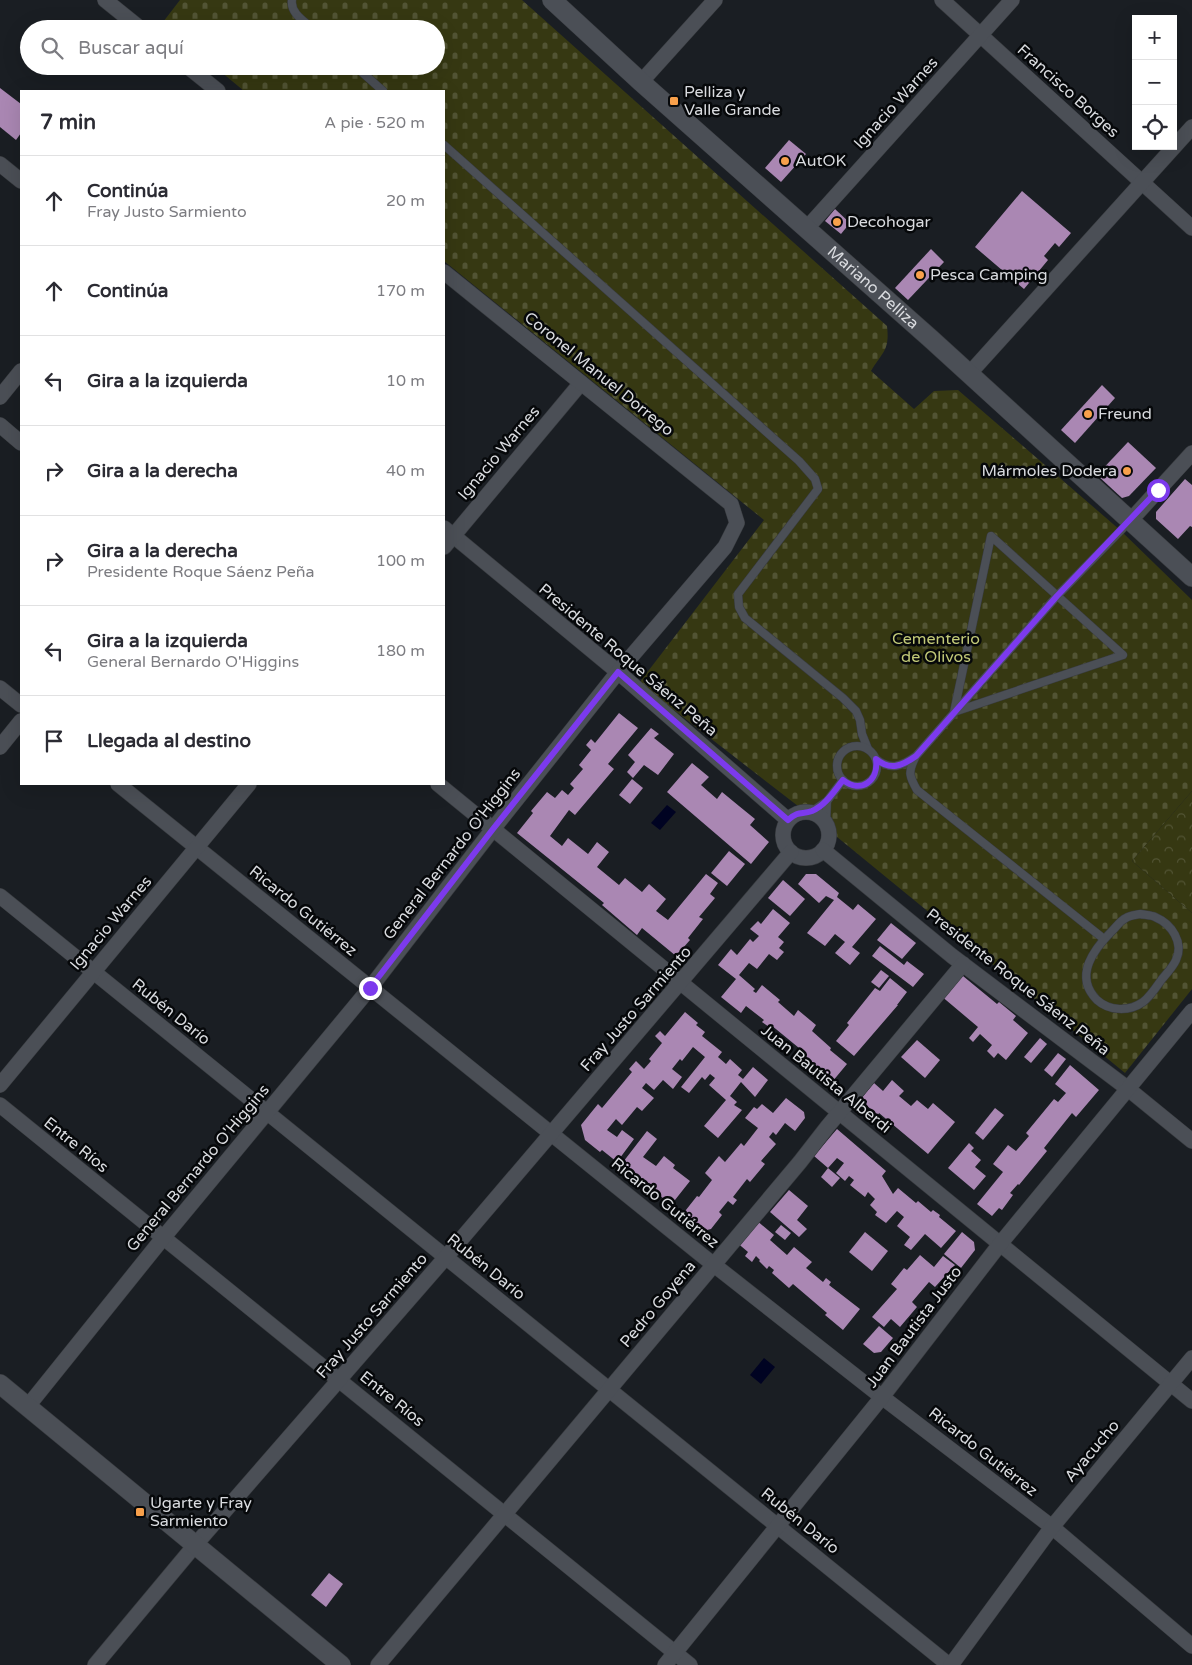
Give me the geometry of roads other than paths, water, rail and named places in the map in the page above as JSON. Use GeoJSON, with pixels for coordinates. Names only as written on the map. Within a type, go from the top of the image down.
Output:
{"type":"FeatureCollection","features":[{"type":"Feature","properties":{"kind":"street"},"geometry":{"type":"LineString","coordinates":[[105,0],[130,20]]}},
{"type":"Feature","properties":{"kind":"street","name":"Mariano Pelliza"},"geometry":{"type":"LineString","coordinates":[[552,0],[640,82],[931,339],[1192,577]]}},
{"type":"Feature","properties":{"kind":"street"},"geometry":{"type":"LineString","coordinates":[[640,82],[715,0]]}},
{"type":"Feature","properties":{"kind":"street","name":"Francisco Borges"},"geometry":{"type":"LineString","coordinates":[[942,0],[1192,228]]}},
{"type":"Feature","properties":{"kind":"street","name":"Ignacio Warnes"},"geometry":{"type":"LineString","coordinates":[[806,229],[1012,0]]}},
{"type":"Feature","properties":{"kind":"street"},"geometry":{"type":"LineString","coordinates":[[198,75],[217,90]]}},
{"type":"Feature","properties":{"kind":"street"},"geometry":{"type":"LineString","coordinates":[[969,374],[1192,127]]}},
{"type":"Feature","properties":{"kind":"street"},"geometry":{"type":"LineString","coordinates":[[0,164],[20,180]]}},
{"type":"Feature","properties":{"kind":"street","name":"Coronel Manuel Dorrego"},"geometry":{"type":"LineString","coordinates":[[445,273],[732,504]]}},
{"type":"Feature","properties":{"kind":"street"},"geometry":{"type":"LineString","coordinates":[[0,397],[20,372]]}},
{"type":"Feature","properties":{"kind":"street","name":"Ignacio Warnes"},"geometry":{"type":"LineString","coordinates":[[447,537],[581,382]]}},
{"type":"Feature","properties":{"kind":"street"},"geometry":{"type":"LineString","coordinates":[[0,425],[20,442]]}},
{"type":"Feature","properties":{"kind":"street"},"geometry":{"type":"LineString","coordinates":[[1130,521],[1192,453]]}},
{"type":"Feature","properties":{"kind":"street","name":"General Bernardo O'Higgins"},"geometry":{"type":"LineString","coordinates":[[28,1406],[163,1238],[370,988],[618,672],[725,547],[737,523],[732,504]]}},
{"type":"Feature","properties":{"kind":"street","name":"Presidente Roque Sáenz Peña"},"geometry":{"type":"LineString","coordinates":[[447,537],[618,672],[788,820]]}},
{"type":"Feature","properties":{"kind":"street"},"geometry":{"type":"LineString","coordinates":[[0,688],[20,704]]}},
{"type":"Feature","properties":{"kind":"street"},"geometry":{"type":"LineString","coordinates":[[0,747],[20,722]]}},
{"type":"Feature","properties":{"kind":"street","name":"Ricardo Gutiérrez"},"geometry":{"type":"LineString","coordinates":[[119,785],[714,1264],[1052,1528],[1192,1646]]}},
{"type":"Feature","properties":{"kind":"street","name":"Ignacio Warnes"},"geometry":{"type":"LineString","coordinates":[[0,1085],[248,785]]}},
{"type":"Feature","properties":{"kind":"street","name":"Juan Bautista Alberdi"},"geometry":{"type":"LineString","coordinates":[[439,785],[1192,1401]]}},
{"type":"Feature","properties":{"kind":"street"},"geometry":{"type":"LineString","coordinates":[[800,812],[811,812],[821,817],[826,823],[829,837],[823,850],[811,857],[804,858],[791,852],[784,841],[784,827],[793,815],[800,812]]}},
{"type":"Feature","properties":{"kind":"street","name":"Presidente Roque Sáenz Peña"},"geometry":{"type":"LineString","coordinates":[[823,850],[963,964],[1127,1088],[1192,1141]]}},
{"type":"Feature","properties":{"kind":"street","name":"Fray Justo Sarmiento"},"geometry":{"type":"LineString","coordinates":[[95,1665],[196,1544],[552,1134],[791,852]]}},
{"type":"Feature","properties":{"kind":"street","name":"Rubén Darío"},"geometry":{"type":"LineString","coordinates":[[0,896],[950,1665]]}},
{"type":"Feature","properties":{"kind":"street","name":"Pedro Goyena"},"geometry":{"type":"LineString","coordinates":[[378,1665],[800,1162],[839,1112],[963,964]]}},
{"type":"Feature","properties":{"kind":"street","name":"Juan Bautista Justo"},"geometry":{"type":"LineString","coordinates":[[665,1665],[882,1397],[1000,1244],[1192,1011]]}},
{"type":"Feature","properties":{"kind":"street","name":"Entre Ríos"},"geometry":{"type":"LineString","coordinates":[[0,1105],[340,1379],[504,1515],[690,1665]]}},
{"type":"Feature","properties":{"kind":"street","name":"Ayacucho"},"geometry":{"type":"LineString","coordinates":[[950,1665],[1052,1528],[1192,1358]]}},
{"type":"Feature","properties":{"kind":"street"},"geometry":{"type":"LineString","coordinates":[[0,1384],[341,1665]]}},
{"type":"Feature","properties":{"kind":"lane"},"geometry":{"type":"LineString","coordinates":[[292,0],[291,6],[302,20]]}},
{"type":"Feature","properties":{"kind":"lane"},"geometry":{"type":"LineString","coordinates":[[365,75],[382,90]]}},
{"type":"Feature","properties":{"kind":"lane"},"geometry":{"type":"LineString","coordinates":[[445,146],[799,461],[815,479],[818,489],[738,594],[739,607],[745,618],[843,698],[856,711],[868,749],[884,766],[893,766],[907,762],[916,756]]}},
{"type":"Feature","properties":{"kind":"lane"},"geometry":{"type":"LineString","coordinates":[[1104,939],[917,790],[910,778],[910,768],[916,756],[1057,596],[1130,521]]}},
{"type":"Feature","properties":{"kind":"lane"},"geometry":{"type":"LineString","coordinates":[[991,536],[1123,655],[954,712],[991,536]]}},
{"type":"Feature","properties":{"kind":"lane"},"geometry":{"type":"LineString","coordinates":[[868,749],[862,746],[849,747],[840,756],[837,768],[839,775],[843,780],[854,786],[867,783],[873,779],[876,773],[876,759]]}},
{"type":"Feature","properties":{"kind":"lane"},"geometry":{"type":"LineString","coordinates":[[811,812],[827,801],[843,780]]}},
{"type":"Feature","properties":{"kind":"lane"},"geometry":{"type":"LineString","coordinates":[[826,823],[827,801]]}},
{"type":"Feature","properties":{"kind":"lane"},"geometry":{"type":"LineString","coordinates":[[1140,914],[1154,917],[1165,923],[1174,934],[1179,949],[1176,962],[1143,1002],[1129,1008],[1115,1009],[1102,1004],[1092,995],[1087,983],[1086,971],[1090,958],[1104,939],[1125,918],[1140,914]]}},
{"type":"Feature","properties":{"kind":"water"},"geometry":{"type":"Polygon","coordinates":[[[667,805],[676,812],[660,830],[651,823],[667,805]]]}},
{"type":"Feature","properties":{"kind":"water"},"geometry":{"type":"Polygon","coordinates":[[[764,1358],[775,1367],[761,1384],[750,1375],[764,1358]]]}},
{"type":"Feature","properties":{"kind":"place","name":"Pelliza y Valle Grande"},"geometry":{"type":"Point","coordinates":[674,101]}},
{"type":"Feature","properties":{"kind":"place","name":"AutOK"},"geometry":{"type":"Point","coordinates":[785,161]}},
{"type":"Feature","properties":{"kind":"place","name":"Decohogar"},"geometry":{"type":"Point","coordinates":[837,222]}},
{"type":"Feature","properties":{"kind":"place","name":"Pesca Camping"},"geometry":{"type":"Point","coordinates":[920,275]}},
{"type":"Feature","properties":{"kind":"place","name":"Freund"},"geometry":{"type":"Point","coordinates":[1088,414]}},
{"type":"Feature","properties":{"kind":"place","name":"Mármoles Dodera"},"geometry":{"type":"Point","coordinates":[1127,471]}},
{"type":"Feature","properties":{"kind":"place","name":"Ugarte y Fray Sarmiento"},"geometry":{"type":"Point","coordinates":[140,1512]}},
{"type":"Feature","properties":{"kind":"park label","name":"Cementerio de Olivos"},"geometry":{"type":"Point","coordinates":[936,648]}}]}
